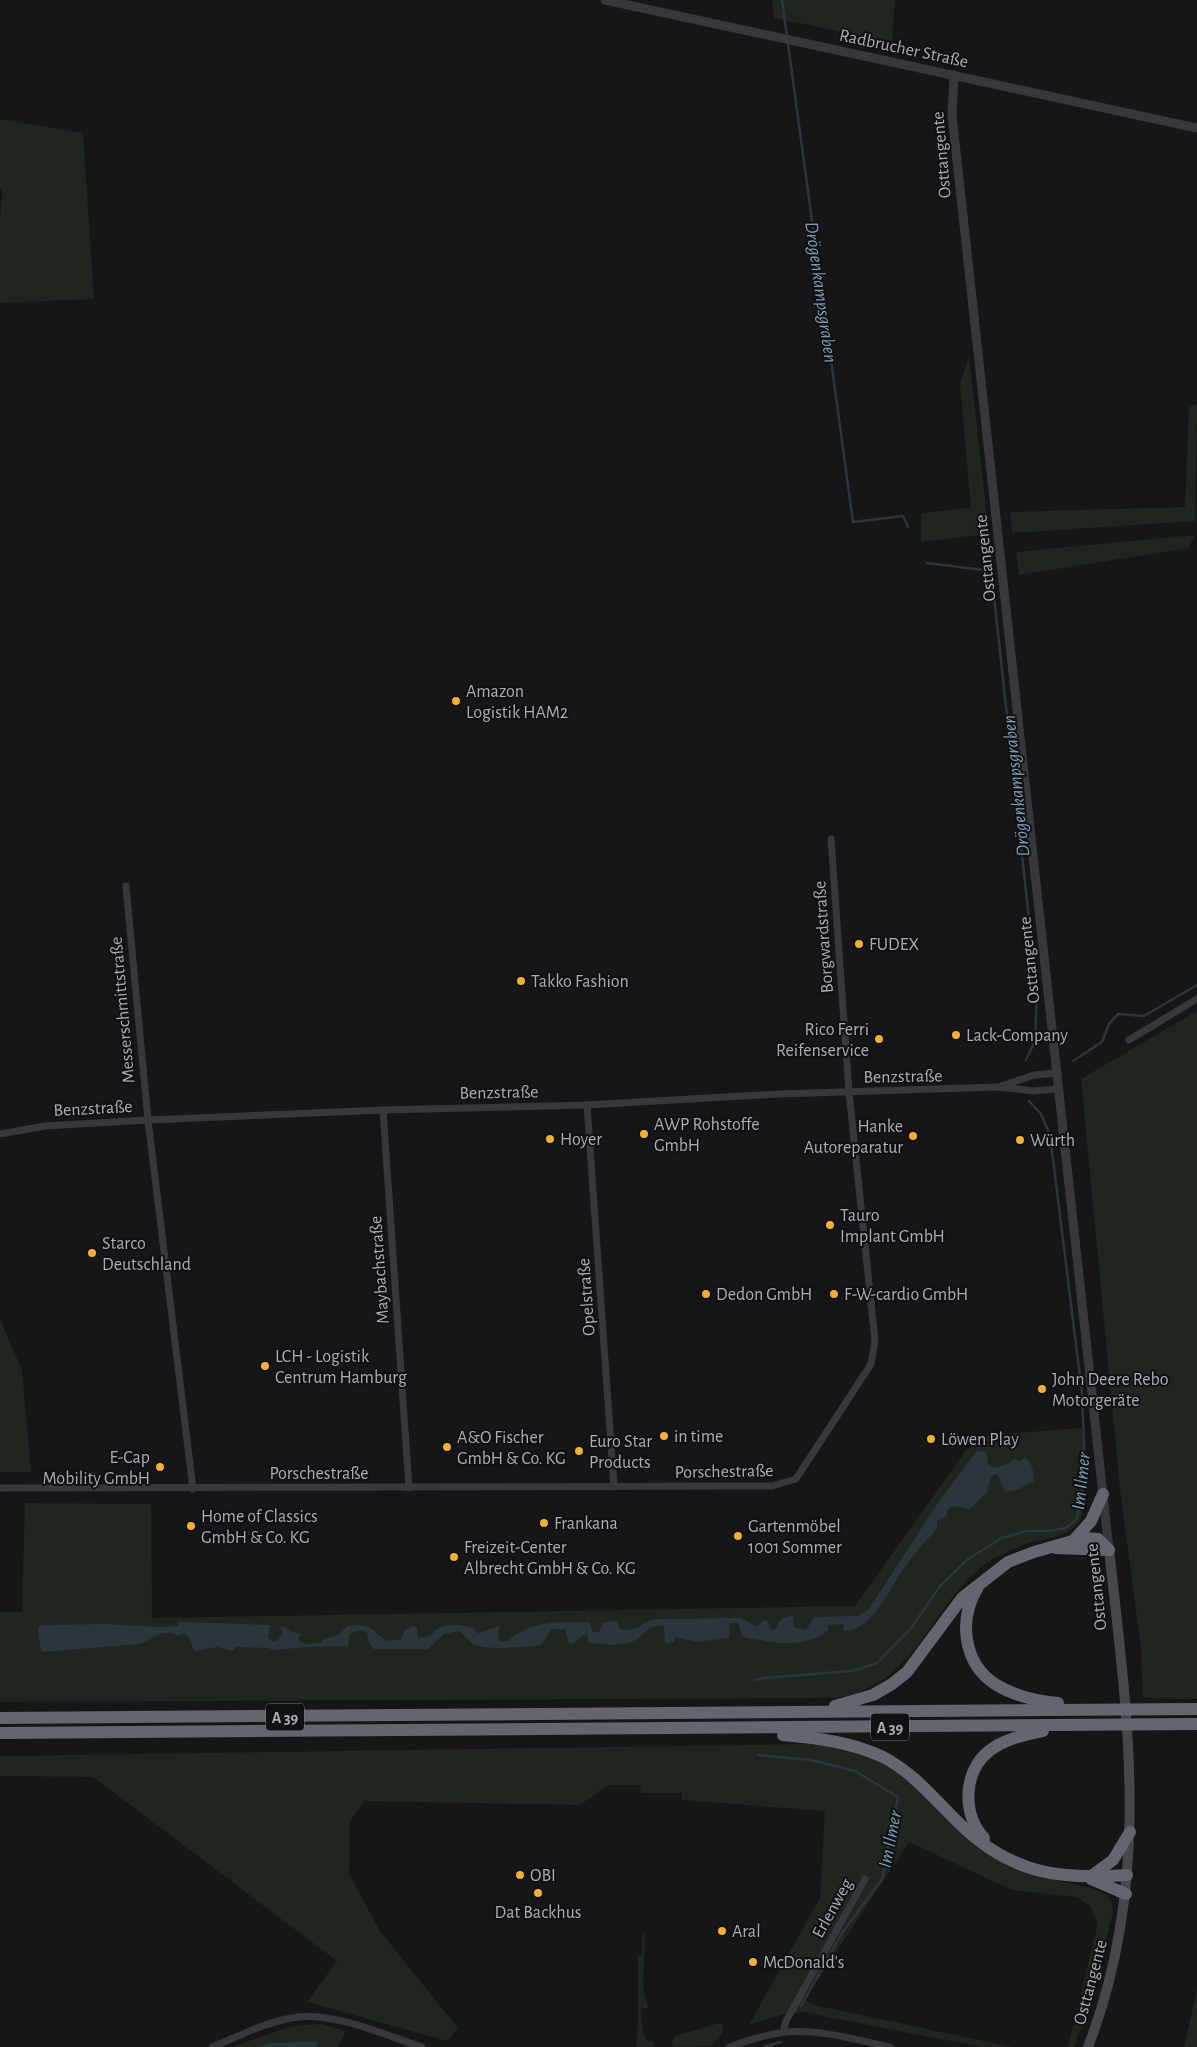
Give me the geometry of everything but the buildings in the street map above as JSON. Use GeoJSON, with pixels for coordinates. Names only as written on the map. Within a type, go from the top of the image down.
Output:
{"type":"FeatureCollection","features":[{"type":"Feature","properties":{"kind":"highway"},"geometry":{"type":"LineString","coordinates":[[1074,1540],[1091,1521],[1103,1494]]}},
{"type":"Feature","properties":{"kind":"highway"},"geometry":{"type":"LineString","coordinates":[[806,1712],[851,1703],[873,1695],[892,1684],[918,1659],[952,1609],[982,1580],[1015,1558],[1074,1540],[1094,1537],[1101,1541],[1109,1550]]}},
{"type":"Feature","properties":{"kind":"highway"},"geometry":{"type":"LineString","coordinates":[[1051,1548],[1109,1550]]}},
{"type":"Feature","properties":{"kind":"highway"},"geometry":{"type":"LineString","coordinates":[[982,1580],[971,1601],[966,1630],[970,1654],[980,1670],[996,1685],[1011,1693],[1071,1707],[1197,1709]]}},
{"type":"Feature","properties":{"kind":"highway","name":"A 39"},"geometry":{"type":"LineString","coordinates":[[0,1718],[806,1712],[1071,1707]]}},
{"type":"Feature","properties":{"kind":"highway","name":"A 39"},"geometry":{"type":"LineString","coordinates":[[0,1734],[1197,1724]]}},
{"type":"Feature","properties":{"kind":"highway"},"geometry":{"type":"LineString","coordinates":[[1003,1856],[978,1832],[970,1813],[969,1788],[979,1762],[988,1751],[1015,1737],[1072,1725]]}},
{"type":"Feature","properties":{"kind":"highway"},"geometry":{"type":"LineString","coordinates":[[709,1729],[815,1738],[848,1744],[876,1755],[905,1771],[961,1826],[1003,1856],[1040,1872],[1060,1876],[1088,1878],[1128,1874]]}},
{"type":"Feature","properties":{"kind":"highway"},"geometry":{"type":"LineString","coordinates":[[1088,1878],[1104,1869],[1114,1860],[1130,1832]]}},
{"type":"Feature","properties":{"kind":"highway"},"geometry":{"type":"LineString","coordinates":[[1088,1878],[1126,1894]]}},
{"type":"Feature","properties":{"kind":"main road","name":"Osttangente"},"geometry":{"type":"LineString","coordinates":[[1088,2047],[1116,1953],[1126,1894],[1130,1832],[1130,1761],[1109,1550]]}},
{"type":"Feature","properties":{"kind":"street","name":"Radbrucher Straße"},"geometry":{"type":"LineString","coordinates":[[604,0],[1197,128]]}},
{"type":"Feature","properties":{"kind":"street","name":"Osttangente"},"geometry":{"type":"LineString","coordinates":[[954,76],[952,115],[1109,1550]]}},
{"type":"Feature","properties":{"kind":"street","name":"Borgwardstraße"},"geometry":{"type":"LineString","coordinates":[[831,839],[849,1092]]}},
{"type":"Feature","properties":{"kind":"street","name":"Messerschmittstraße"},"geometry":{"type":"LineString","coordinates":[[126,886],[148,1120],[193,1489]]}},
{"type":"Feature","properties":{"kind":"street"},"geometry":{"type":"LineString","coordinates":[[1129,1040],[1197,999]]}},
{"type":"Feature","properties":{"kind":"street","name":"Benzstraße"},"geometry":{"type":"LineString","coordinates":[[998,1087],[1034,1075],[1058,1073]]}},
{"type":"Feature","properties":{"kind":"street","name":"Benzstraße"},"geometry":{"type":"LineString","coordinates":[[0,1134],[45,1126],[383,1110],[587,1105],[849,1092],[998,1087],[1033,1091],[1059,1089]]}},
{"type":"Feature","properties":{"kind":"street","name":"Porschestraße"},"geometry":{"type":"LineString","coordinates":[[0,1488],[614,1487],[772,1486],[786,1484],[796,1479],[805,1467],[871,1364],[875,1341],[849,1092]]}},
{"type":"Feature","properties":{"kind":"street","name":"Opelstraße"},"geometry":{"type":"LineString","coordinates":[[587,1105],[614,1487]]}},
{"type":"Feature","properties":{"kind":"street","name":"Maybachstraße"},"geometry":{"type":"LineString","coordinates":[[383,1110],[409,1488]]}},
{"type":"Feature","properties":{"kind":"street","name":"Erlenweg"},"geometry":{"type":"LineString","coordinates":[[784,2032],[786,2021],[866,1879]]}},
{"type":"Feature","properties":{"kind":"street"},"geometry":{"type":"LineString","coordinates":[[212,2047],[276,2022],[300,2017],[339,2021],[422,2047]]}},
{"type":"Feature","properties":{"kind":"street"},"geometry":{"type":"LineString","coordinates":[[729,2047],[784,2032],[826,2033],[890,2047]]}},
{"type":"Feature","properties":{"kind":"shaded area"},"geometry":{"type":"Polygon","coordinates":[[[772,0],[895,0],[892,42],[774,18],[772,0]]]}},
{"type":"Feature","properties":{"kind":"shaded area"},"geometry":{"type":"Polygon","coordinates":[[[0,119],[83,133],[94,299],[0,303],[0,220],[2,193],[0,186],[0,119]]]}},
{"type":"Feature","properties":{"kind":"shaded area"},"geometry":{"type":"Polygon","coordinates":[[[969,357],[989,534],[921,542],[921,513],[971,508],[960,384],[969,357]]]}},
{"type":"Feature","properties":{"kind":"shaded area"},"geometry":{"type":"Polygon","coordinates":[[[1197,404],[1195,521],[1012,533],[1010,512],[1185,507],[1189,407],[1197,404]]]}},
{"type":"Feature","properties":{"kind":"shaded area"},"geometry":{"type":"Polygon","coordinates":[[[1195,535],[1188,548],[1019,575],[1016,552],[1195,535]]]}},
{"type":"Feature","properties":{"kind":"shaded area"},"geometry":{"type":"Polygon","coordinates":[[[1197,1011],[1197,1699],[1143,1698],[1141,1649],[1120,1489],[1081,1079],[1197,1011]]]}},
{"type":"Feature","properties":{"kind":"shaded area"},"geometry":{"type":"Polygon","coordinates":[[[0,1319],[22,1370],[31,1472],[0,1472],[0,1319]]]}},
{"type":"Feature","properties":{"kind":"shaded area"},"geometry":{"type":"Polygon","coordinates":[[[1082,1428],[1085,1492],[1082,1515],[1074,1528],[1060,1535],[1023,1545],[986,1564],[952,1598],[911,1654],[895,1670],[876,1684],[849,1695],[819,1698],[0,1702],[0,1612],[22,1612],[25,1503],[151,1504],[152,1618],[855,1606],[967,1449],[989,1435],[1082,1428]]]}},
{"type":"Feature","properties":{"kind":"shaded area"},"geometry":{"type":"Polygon","coordinates":[[[977,1451],[986,1452],[988,1464],[994,1468],[1008,1464],[1014,1459],[1020,1461],[1024,1457],[1032,1467],[1034,1481],[1019,1489],[1005,1492],[997,1474],[991,1476],[987,1492],[970,1509],[953,1506],[947,1510],[947,1516],[937,1521],[937,1529],[902,1571],[879,1608],[863,1624],[854,1629],[844,1631],[843,1624],[828,1625],[828,1631],[821,1636],[795,1643],[777,1643],[747,1638],[742,1634],[738,1623],[730,1623],[729,1638],[697,1642],[676,1637],[674,1642],[665,1643],[664,1626],[658,1625],[634,1641],[615,1645],[588,1642],[588,1636],[583,1635],[575,1642],[569,1644],[565,1629],[552,1629],[541,1645],[506,1648],[473,1644],[459,1631],[444,1634],[428,1649],[374,1649],[369,1643],[367,1632],[359,1630],[350,1634],[348,1646],[274,1650],[268,1648],[236,1647],[233,1651],[217,1647],[194,1651],[189,1637],[184,1633],[178,1636],[172,1633],[163,1633],[140,1644],[43,1652],[40,1647],[38,1627],[43,1625],[106,1624],[159,1627],[178,1626],[179,1622],[270,1625],[268,1638],[273,1641],[278,1640],[283,1633],[280,1627],[284,1626],[292,1632],[301,1634],[298,1640],[305,1644],[321,1643],[325,1639],[340,1634],[347,1626],[371,1628],[388,1641],[401,1639],[405,1630],[413,1626],[417,1628],[418,1638],[423,1638],[447,1625],[467,1626],[479,1633],[499,1626],[498,1637],[501,1641],[508,1641],[526,1629],[566,1622],[589,1622],[593,1632],[599,1632],[604,1622],[618,1621],[619,1629],[627,1630],[638,1628],[648,1622],[659,1619],[741,1618],[757,1627],[764,1620],[767,1620],[772,1630],[775,1629],[781,1619],[793,1615],[794,1628],[806,1630],[814,1617],[858,1616],[869,1609],[939,1501],[977,1451]]]}},
{"type":"Feature","properties":{"kind":"shaded area"},"geometry":{"type":"Polygon","coordinates":[[[809,1744],[856,1753],[888,1766],[1037,1876],[1090,1888],[1103,1893],[1111,1900],[1113,1913],[1086,2015],[1074,2047],[1068,2047],[1098,1923],[1090,1906],[1077,1897],[1012,1890],[909,1842],[805,1999],[814,2005],[1012,2047],[982,2047],[802,2012],[784,2014],[749,2025],[820,1898],[825,1811],[682,1800],[682,1793],[641,1793],[640,1785],[608,1785],[580,1805],[365,1801],[350,1821],[349,1874],[380,1931],[458,2028],[447,2041],[307,2002],[337,1961],[93,1777],[0,1776],[0,1756],[809,1744]]]}},
{"type":"Feature","properties":{"kind":"shaded area"},"geometry":{"type":"Polygon","coordinates":[[[645,1933],[643,1987],[648,2008],[641,2009],[643,2035],[646,2035],[646,2041],[653,2041],[655,2047],[636,2047],[638,2026],[638,1956],[642,1954],[642,1936],[645,1933]]]}},
{"type":"Feature","properties":{"kind":"shaded area"},"geometry":{"type":"Polygon","coordinates":[[[1197,1989],[1197,2047],[1184,2047],[1197,1989]]]}},
{"type":"Feature","properties":{"kind":"shaded area"},"geometry":{"type":"Polygon","coordinates":[[[321,2024],[346,2031],[338,2047],[232,2047],[292,2026],[321,2024]]]}},
{"type":"Feature","properties":{"kind":"shaded area"},"geometry":{"type":"Polygon","coordinates":[[[722,2024],[723,2032],[711,2046],[673,2047],[672,2041],[675,2036],[722,2024]]]}},
{"type":"Feature","properties":{"kind":"shaded area"},"geometry":{"type":"Polygon","coordinates":[[[317,2042],[317,2047],[258,2047],[272,2043],[317,2042]]]}},
{"type":"Feature","properties":{"kind":"waterway","name":"Drögenkampsgraben"},"geometry":{"type":"LineString","coordinates":[[782,0],[853,522],[903,516],[908,527]]}},
{"type":"Feature","properties":{"kind":"waterway","name":"Drögenkampsgraben"},"geometry":{"type":"LineString","coordinates":[[927,563],[983,570],[992,578],[1037,993],[1035,1041],[1026,1060]]}},
{"type":"Feature","properties":{"kind":"waterway"},"geometry":{"type":"LineString","coordinates":[[1073,1061],[1102,1042],[1109,1024],[1118,1014],[1144,1016],[1197,985]]}},
{"type":"Feature","properties":{"kind":"waterway","name":"Im Ilmer"},"geometry":{"type":"LineString","coordinates":[[756,1680],[852,1671],[877,1663],[912,1627],[940,1586],[968,1559],[1002,1538],[1026,1531],[1048,1531],[1066,1528],[1077,1519],[1085,1470],[1082,1393],[1050,1135],[1041,1114],[1029,1101]]}},
{"type":"Feature","properties":{"kind":"waterway","name":"Im Ilmer"},"geometry":{"type":"LineString","coordinates":[[758,1755],[811,1760],[855,1771],[898,1797],[882,1879],[842,1933],[801,2006]]}},
{"type":"Feature","properties":{"kind":"waterway","name":"Im Ilmer"},"geometry":{"type":"LineString","coordinates":[[764,2047],[781,2042]]}},
{"type":"Feature","properties":{"kind":"place","name":"Amazon Logistik HAM2"},"geometry":{"type":"Point","coordinates":[456,701]}},
{"type":"Feature","properties":{"kind":"place","name":"FUDEX"},"geometry":{"type":"Point","coordinates":[859,944]}},
{"type":"Feature","properties":{"kind":"place","name":"Takko Fashion"},"geometry":{"type":"Point","coordinates":[521,981]}},
{"type":"Feature","properties":{"kind":"place","name":"Lack-Company"},"geometry":{"type":"Point","coordinates":[956,1035]}},
{"type":"Feature","properties":{"kind":"place","name":"Rico Ferri Reifenservice"},"geometry":{"type":"Point","coordinates":[879,1039]}},
{"type":"Feature","properties":{"kind":"place","name":"AWP Rohstoffe GmbH"},"geometry":{"type":"Point","coordinates":[644,1134]}},
{"type":"Feature","properties":{"kind":"place","name":"Hanke Autoreparatur"},"geometry":{"type":"Point","coordinates":[913,1136]}},
{"type":"Feature","properties":{"kind":"place","name":"Hoyer"},"geometry":{"type":"Point","coordinates":[550,1139]}},
{"type":"Feature","properties":{"kind":"place","name":"Würth"},"geometry":{"type":"Point","coordinates":[1020,1140]}},
{"type":"Feature","properties":{"kind":"place","name":"Tauro Implant GmbH"},"geometry":{"type":"Point","coordinates":[830,1225]}},
{"type":"Feature","properties":{"kind":"place","name":"Starco Deutschland"},"geometry":{"type":"Point","coordinates":[92,1253]}},
{"type":"Feature","properties":{"kind":"place","name":"Dedon GmbH"},"geometry":{"type":"Point","coordinates":[706,1294]}},
{"type":"Feature","properties":{"kind":"place","name":"F-W-cardio GmbH"},"geometry":{"type":"Point","coordinates":[834,1294]}},
{"type":"Feature","properties":{"kind":"place","name":"LCH - Logistik Centrum Hamburg"},"geometry":{"type":"Point","coordinates":[265,1366]}},
{"type":"Feature","properties":{"kind":"place","name":"John Deere Rebo Motorgeräte"},"geometry":{"type":"Point","coordinates":[1042,1389]}},
{"type":"Feature","properties":{"kind":"place","name":"in time"},"geometry":{"type":"Point","coordinates":[664,1436]}},
{"type":"Feature","properties":{"kind":"place","name":"Löwen Play"},"geometry":{"type":"Point","coordinates":[931,1439]}},
{"type":"Feature","properties":{"kind":"place","name":"A&O Fischer GmbH & Co. KG"},"geometry":{"type":"Point","coordinates":[447,1447]}},
{"type":"Feature","properties":{"kind":"place","name":"Euro Star Products"},"geometry":{"type":"Point","coordinates":[579,1451]}},
{"type":"Feature","properties":{"kind":"place","name":"E-Cap Mobility GmbH"},"geometry":{"type":"Point","coordinates":[160,1467]}},
{"type":"Feature","properties":{"kind":"place","name":"Frankana"},"geometry":{"type":"Point","coordinates":[544,1523]}},
{"type":"Feature","properties":{"kind":"place","name":"Home of Classics GmbH & Co. KG"},"geometry":{"type":"Point","coordinates":[191,1526]}},
{"type":"Feature","properties":{"kind":"place","name":"Gartenmöbel 1001 Sommer"},"geometry":{"type":"Point","coordinates":[738,1536]}},
{"type":"Feature","properties":{"kind":"place","name":"Freizeit-Center Albrecht GmbH & Co. KG"},"geometry":{"type":"Point","coordinates":[454,1557]}},
{"type":"Feature","properties":{"kind":"place","name":"OBI"},"geometry":{"type":"Point","coordinates":[520,1875]}},
{"type":"Feature","properties":{"kind":"place","name":"Dat Backhus"},"geometry":{"type":"Point","coordinates":[538,1893]}},
{"type":"Feature","properties":{"kind":"place","name":"Aral"},"geometry":{"type":"Point","coordinates":[722,1931]}},
{"type":"Feature","properties":{"kind":"place","name":"McDonald's"},"geometry":{"type":"Point","coordinates":[753,1962]}}]}
